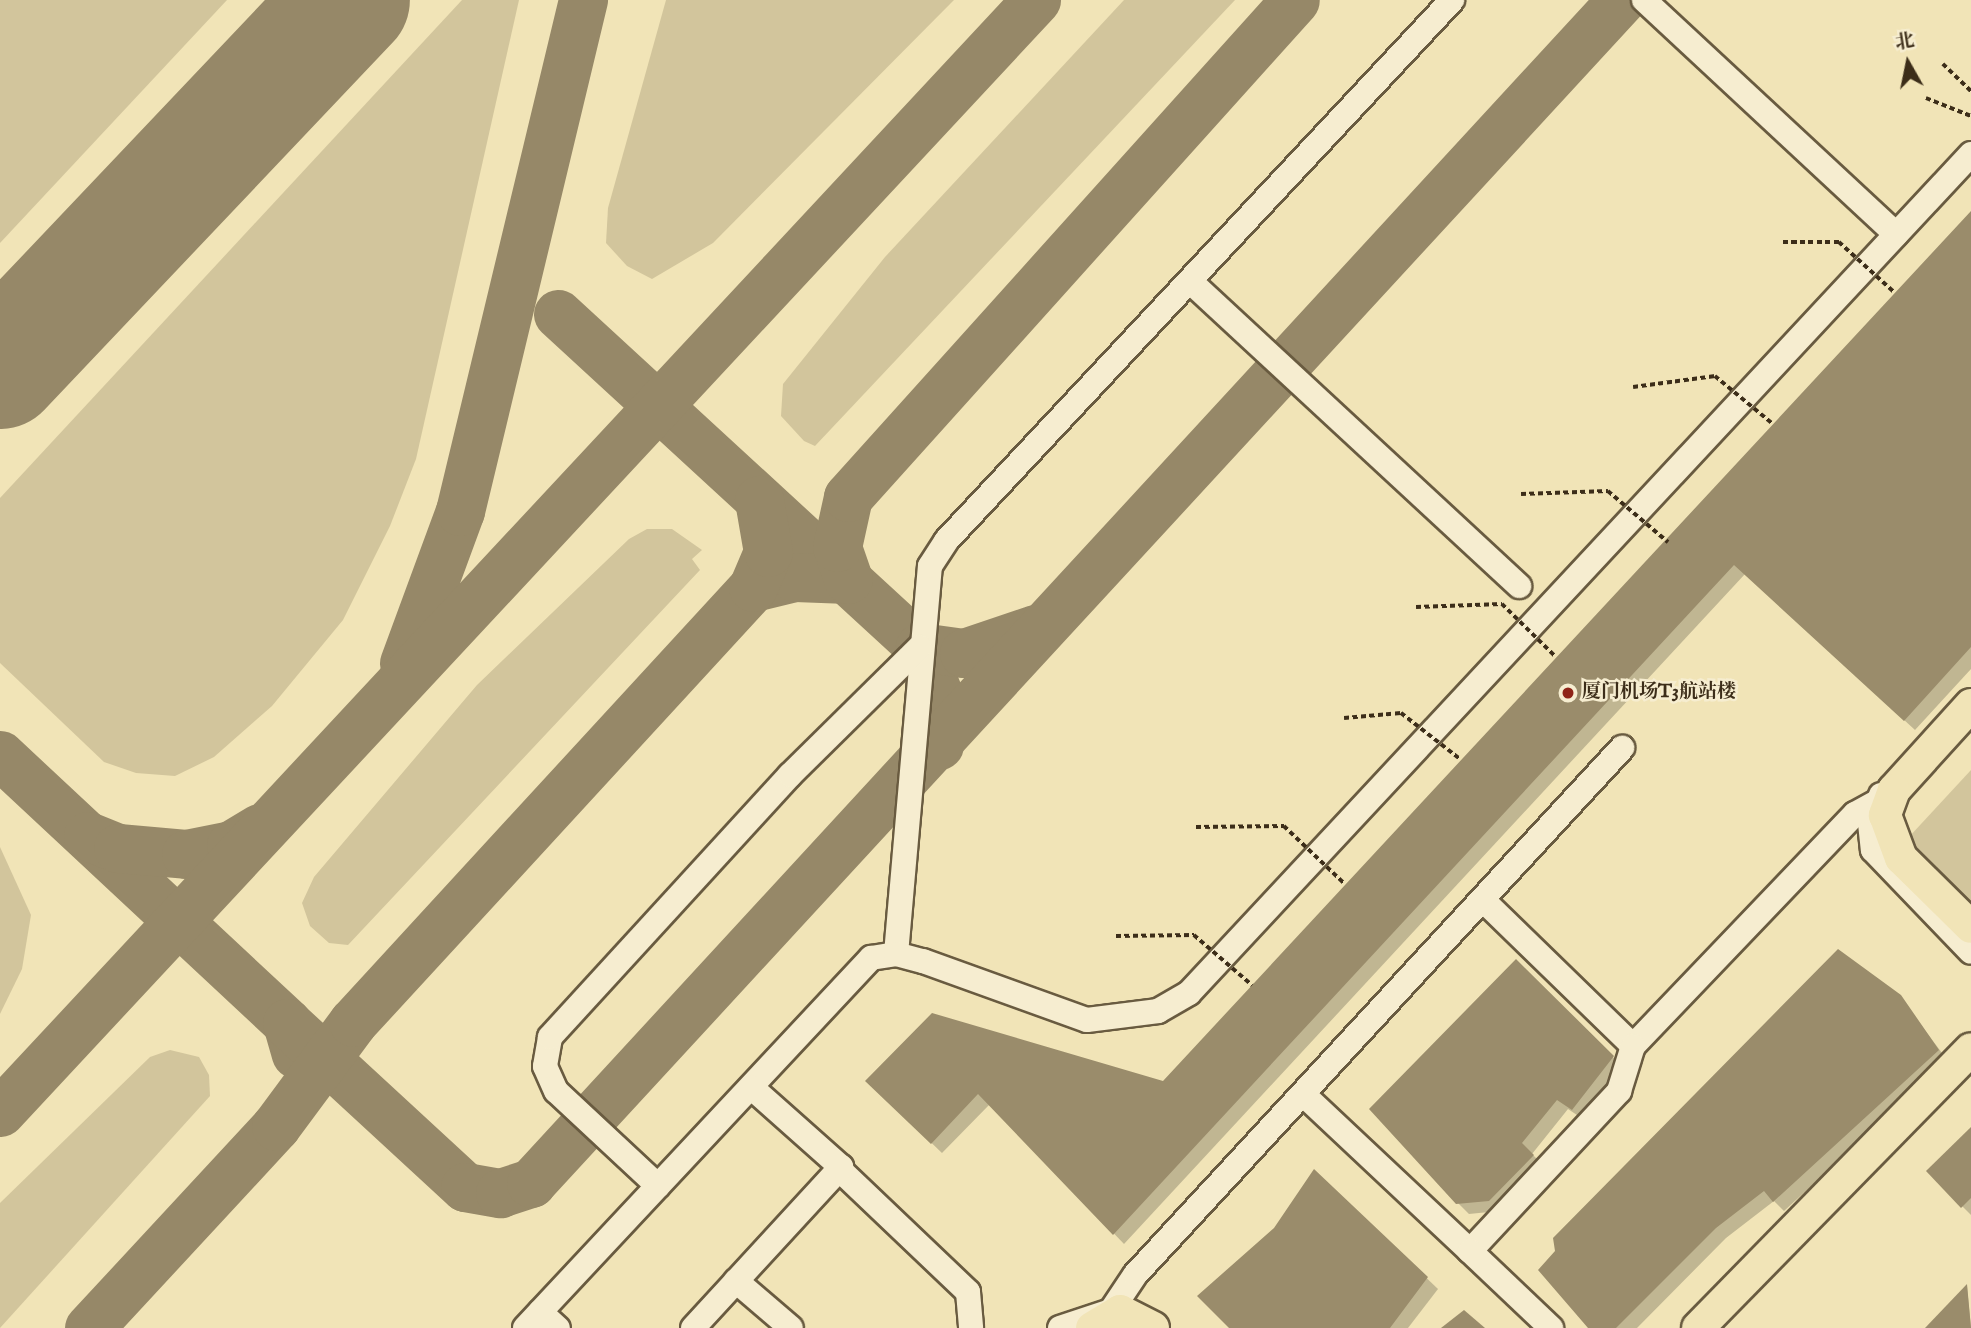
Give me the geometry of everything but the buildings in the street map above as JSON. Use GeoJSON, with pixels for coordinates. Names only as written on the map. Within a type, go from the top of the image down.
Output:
{"type":"FeatureCollection","features":[{"type":"Feature","properties":{"kind":"main road"},"geometry":{"type":"LineString","coordinates":[[1971,705],[1894,790],[1885,816],[1901,858],[1971,926]]}},
{"type":"Feature","properties":{"kind":"main road"},"geometry":{"type":"LineString","coordinates":[[1698,1328],[1971,1049]]}},
{"type":"Feature","properties":{"kind":"main road"},"geometry":{"type":"LineString","coordinates":[[1101,1320],[1129,1312],[1153,1328]]}},
{"type":"Feature","properties":{"kind":"street"},"geometry":{"type":"LineString","coordinates":[[896,954],[924,586],[946,541],[1192,283],[1452,0]]}},
{"type":"Feature","properties":{"kind":"street"},"geometry":{"type":"LineString","coordinates":[[1644,0],[1896,234]]}},
{"type":"Feature","properties":{"kind":"street"},"geometry":{"type":"LineString","coordinates":[[558,1328],[532,1320],[751,1087],[854,970],[871,958],[896,954],[1087,1020],[1146,1014],[1189,993],[1971,154]]}},
{"type":"Feature","properties":{"kind":"street"},"geometry":{"type":"LineString","coordinates":[[1192,283],[1519,586]]}},
{"type":"Feature","properties":{"kind":"street"},"geometry":{"type":"LineString","coordinates":[[658,1186],[556,1091],[545,1066],[550,1037],[790,775],[920,647]]}},
{"type":"Feature","properties":{"kind":"street"},"geometry":{"type":"LineString","coordinates":[[1470,1251],[1619,1091],[1633,1046],[1855,814],[1877,802],[1971,696]]}},
{"type":"Feature","properties":{"kind":"street"},"geometry":{"type":"LineString","coordinates":[[1060,1328],[1101,1320],[1135,1275],[1305,1096],[1622,748]]}},
{"type":"Feature","properties":{"kind":"street"},"geometry":{"type":"LineString","coordinates":[[1877,802],[1871,838],[1882,864],[1971,952]]}},
{"type":"Feature","properties":{"kind":"street"},"geometry":{"type":"LineString","coordinates":[[1484,901],[1633,1046]]}},
{"type":"Feature","properties":{"kind":"street"},"geometry":{"type":"LineString","coordinates":[[751,1087],[968,1292],[971,1328]]}},
{"type":"Feature","properties":{"kind":"street"},"geometry":{"type":"LineString","coordinates":[[1305,1096],[1551,1328]]}},
{"type":"Feature","properties":{"kind":"street"},"geometry":{"type":"LineString","coordinates":[[693,1328],[839,1169]]}},
{"type":"Feature","properties":{"kind":"street"},"geometry":{"type":"LineString","coordinates":[[736,1281],[791,1328]]}},
{"type":"Feature","properties":{"kind":"path"},"geometry":{"type":"LineString","coordinates":[[1943,64],[1971,91]]}},
{"type":"Feature","properties":{"kind":"path"},"geometry":{"type":"LineString","coordinates":[[1926,98],[1971,116]]}},
{"type":"Feature","properties":{"kind":"path"},"geometry":{"type":"LineString","coordinates":[[1783,242],[1839,242],[1895,293]]}},
{"type":"Feature","properties":{"kind":"path"},"geometry":{"type":"LineString","coordinates":[[1633,387],[1715,376],[1773,424]]}},
{"type":"Feature","properties":{"kind":"path"},"geometry":{"type":"LineString","coordinates":[[1521,494],[1608,491],[1668,542]]}},
{"type":"Feature","properties":{"kind":"path"},"geometry":{"type":"LineString","coordinates":[[1416,607],[1502,604],[1556,657]]}},
{"type":"Feature","properties":{"kind":"path"},"geometry":{"type":"LineString","coordinates":[[1344,718],[1401,713],[1460,759]]}},
{"type":"Feature","properties":{"kind":"path"},"geometry":{"type":"LineString","coordinates":[[1196,827],[1284,826],[1345,884]]}},
{"type":"Feature","properties":{"kind":"path"},"geometry":{"type":"LineString","coordinates":[[1116,936],[1194,935],[1252,985]]}},
{"type":"Feature","properties":{"kind":"shaded area"},"geometry":{"type":"Polygon","coordinates":[[[0,0],[227,0],[0,243],[0,0]]]}},
{"type":"Feature","properties":{"kind":"shaded area"},"geometry":{"type":"Polygon","coordinates":[[[462,0],[519,0],[416,459],[390,526],[343,620],[272,706],[214,757],[175,776],[136,773],[104,762],[0,663],[0,498],[462,0]]]}},
{"type":"Feature","properties":{"kind":"shaded area"},"geometry":{"type":"Polygon","coordinates":[[[666,0],[954,0],[713,243],[652,279],[627,266],[606,243],[608,208],[666,0]]]}},
{"type":"Feature","properties":{"kind":"shaded area"},"geometry":{"type":"Polygon","coordinates":[[[1124,0],[1235,0],[815,446],[804,441],[781,416],[783,384],[885,257],[1124,0]]]}},
{"type":"Feature","properties":{"kind":"shaded area"},"geometry":{"type":"Polygon","coordinates":[[[647,529],[672,529],[702,550],[692,559],[700,570],[348,945],[329,943],[310,926],[302,903],[314,877],[477,685],[629,539],[647,529]]]}},
{"type":"Feature","properties":{"kind":"shaded area"},"geometry":{"type":"Polygon","coordinates":[[[1971,770],[1971,915],[1912,861],[1909,837],[1971,770]]]}},
{"type":"Feature","properties":{"kind":"shaded area"},"geometry":{"type":"Polygon","coordinates":[[[0,847],[31,915],[22,969],[0,1014],[0,847]]]}},
{"type":"Feature","properties":{"kind":"shaded area"},"geometry":{"type":"Polygon","coordinates":[[[170,1050],[199,1057],[209,1075],[210,1096],[0,1328],[0,1203],[150,1057],[170,1050]]]}},
{"type":"Feature","properties":{"kind":"taxiway"},"geometry":{"type":"LineString","coordinates":[[404,663],[460,511],[583,0]]}},
{"type":"Feature","properties":{"kind":"taxiway"},"geometry":{"type":"LineString","coordinates":[[0,1112],[1036,0]]}},
{"type":"Feature","properties":{"kind":"taxiway"},"geometry":{"type":"LineString","coordinates":[[753,587],[795,577],[848,579],[837,547],[848,497],[1295,0]]}},
{"type":"Feature","properties":{"kind":"taxiway"},"geometry":{"type":"LineString","coordinates":[[287,1023],[465,1187],[500,1193],[531,1183],[1621,0]]}},
{"type":"Feature","properties":{"kind":"taxiway"},"geometry":{"type":"LineString","coordinates":[[558,314],[920,647]]}},
{"type":"Feature","properties":{"kind":"taxiway"},"geometry":{"type":"LineString","coordinates":[[89,1328],[276,1126],[353,1022],[753,587],[768,552],[759,500]]}},
{"type":"Feature","properties":{"kind":"taxiway"},"geometry":{"type":"LineString","coordinates":[[939,745],[939,696],[920,647],[964,653],[1035,629]]}},
{"type":"Feature","properties":{"kind":"taxiway"},"geometry":{"type":"LineString","coordinates":[[0,755],[287,1023],[296,1054]]}},
{"type":"Feature","properties":{"kind":"taxiway"},"geometry":{"type":"LineString","coordinates":[[88,836],[118,848],[186,854],[231,845],[259,828]]}},
{"type":"Feature","properties":{"kind":"runway"},"geometry":{"type":"LineString","coordinates":[[0,368],[349,0]]}},
{"type":"Feature","properties":{"kind":"place","name":"厦门机场T3航站楼"},"geometry":{"type":"Point","coordinates":[1568,693]}}]}
